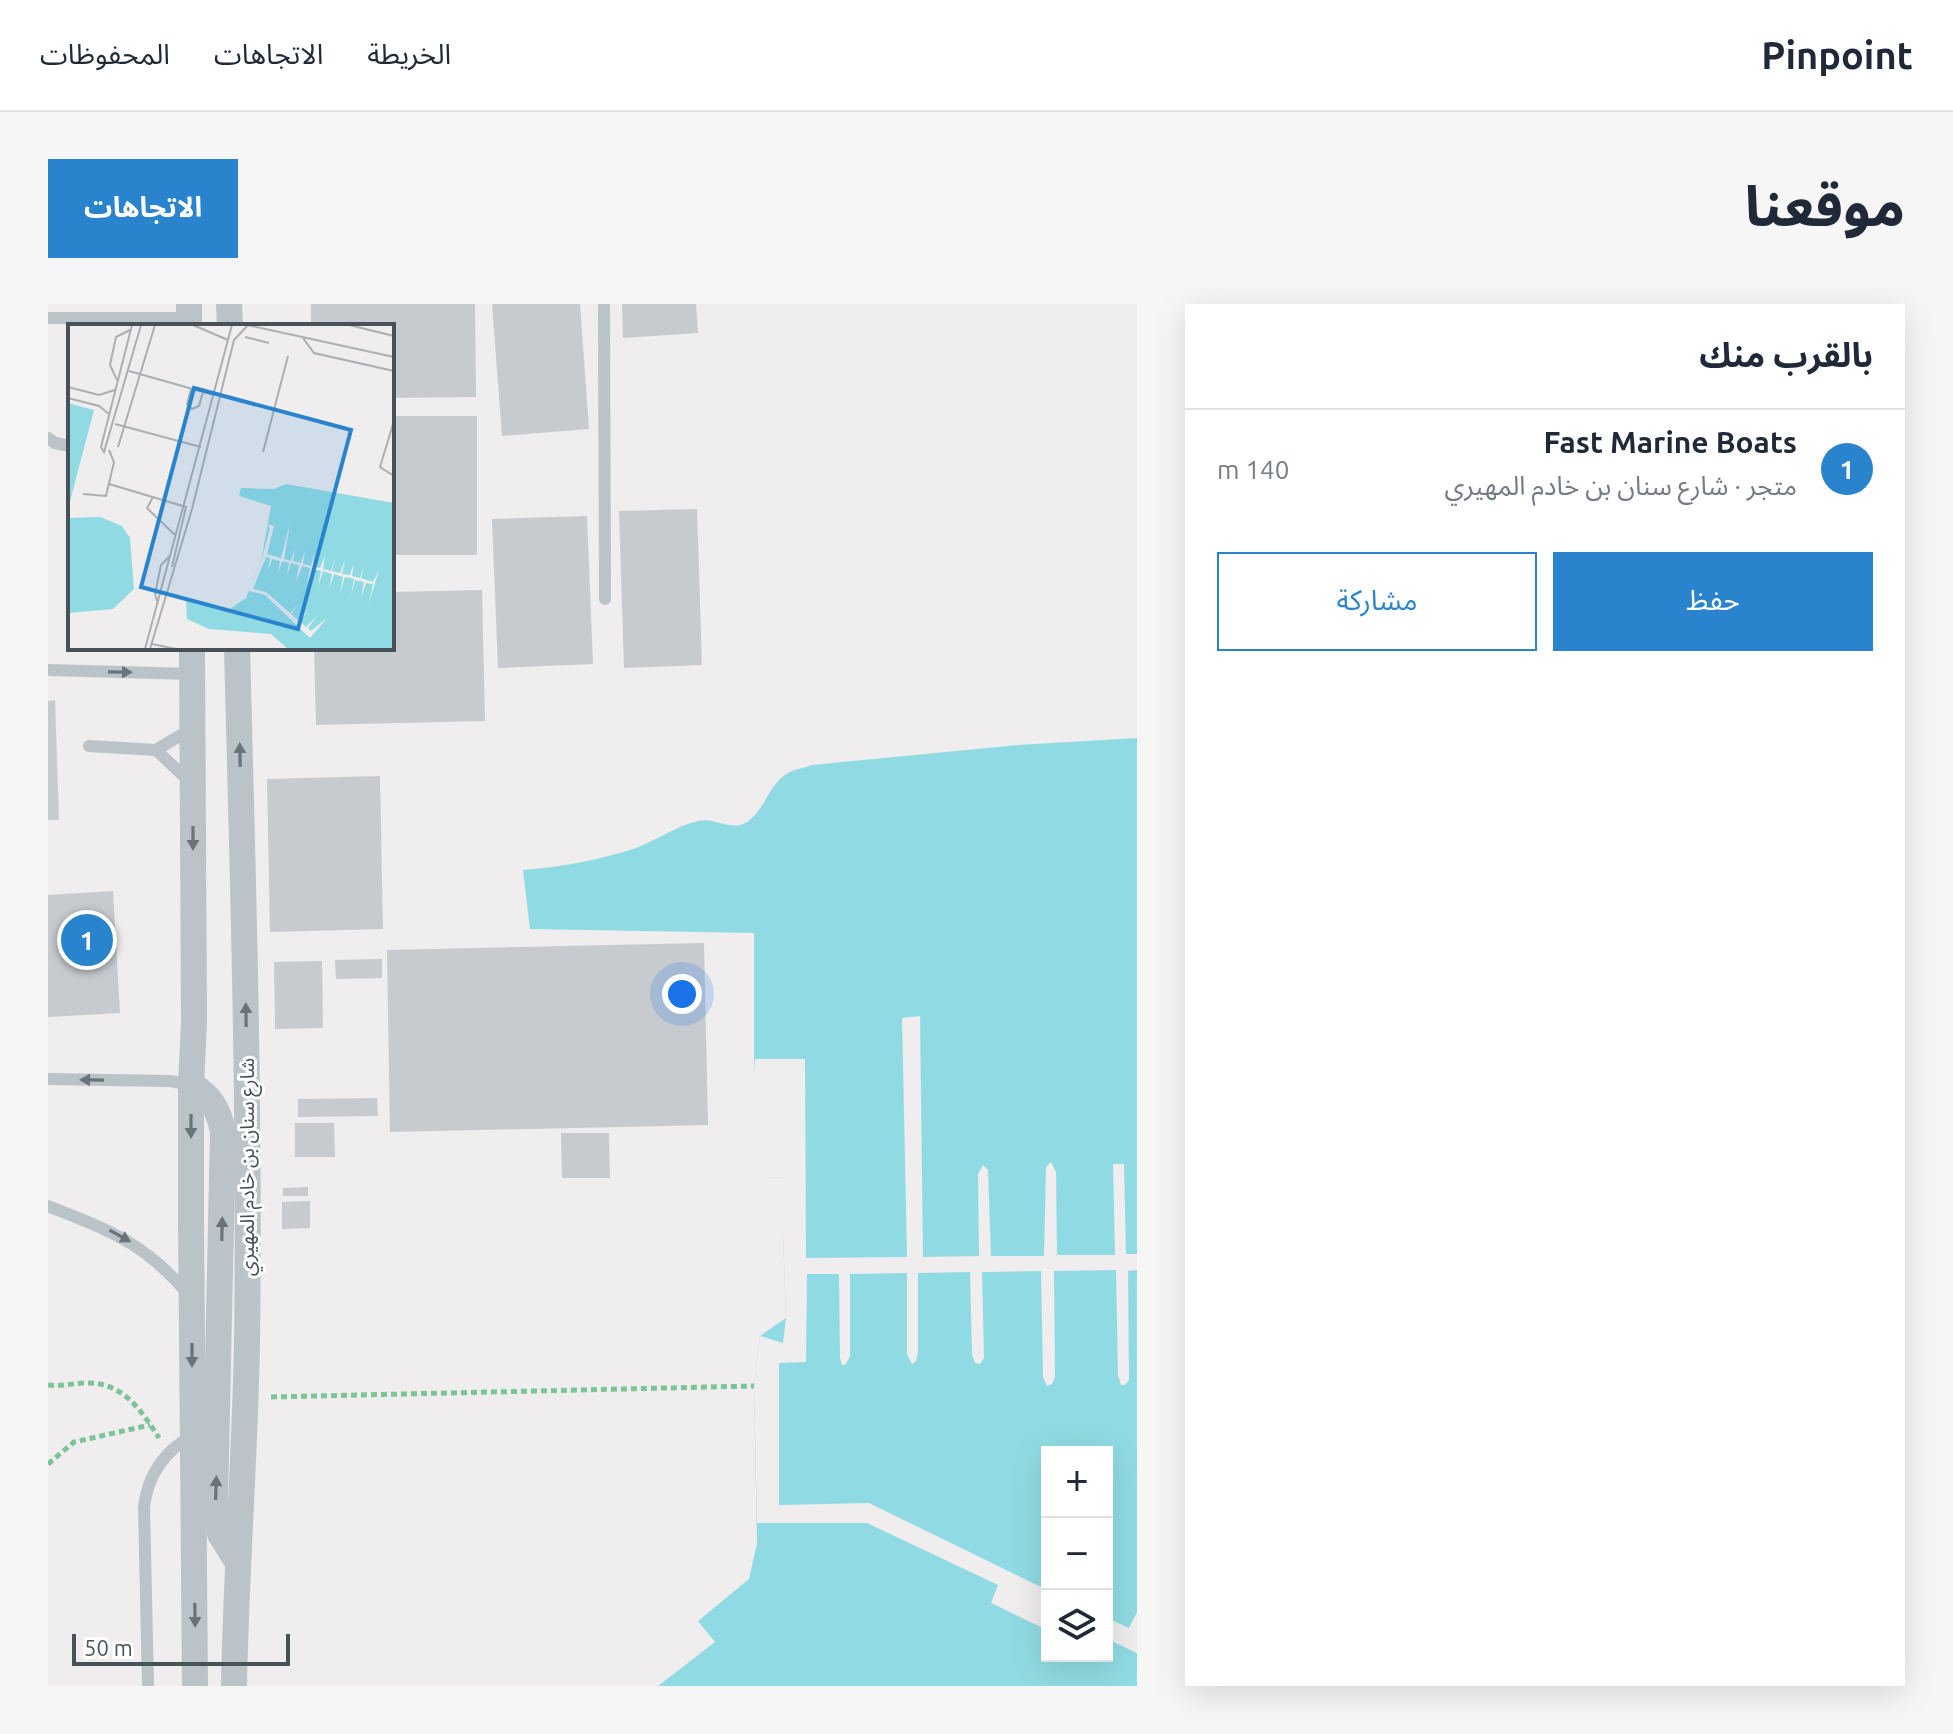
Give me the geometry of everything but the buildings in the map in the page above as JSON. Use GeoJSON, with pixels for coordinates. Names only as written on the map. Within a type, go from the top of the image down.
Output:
{"type":"FeatureCollection","features":[{"type":"Feature","properties":{"kind":"street"},"geometry":{"type":"LineString","coordinates":[[229,304],[230,324]]}},
{"type":"Feature","properties":{"kind":"street","name":"شارع سنان بن خادم المهيري"},"geometry":{"type":"LineString","coordinates":[[234,1686],[245,1397],[248,1093],[237,650]]}},
{"type":"Feature","properties":{"kind":"street"},"geometry":{"type":"LineString","coordinates":[[192,661],[194,1022],[191,1298],[195,1686]]}},
{"type":"Feature","properties":{"kind":"street"},"geometry":{"type":"LineString","coordinates":[[191,1085],[202,1091],[218,1110],[223,1132],[215,1502],[220,1534],[237,1561]]}},
{"type":"Feature","properties":{"kind":"lane"},"geometry":{"type":"LineString","coordinates":[[604,304],[605,599]]}},
{"type":"Feature","properties":{"kind":"lane"},"geometry":{"type":"LineString","coordinates":[[48,318],[115,322],[189,316]]}},
{"type":"Feature","properties":{"kind":"lane"},"geometry":{"type":"LineString","coordinates":[[48,438],[68,446]]}},
{"type":"Feature","properties":{"kind":"lane"},"geometry":{"type":"LineString","coordinates":[[48,670],[192,661]]}},
{"type":"Feature","properties":{"kind":"lane"},"geometry":{"type":"LineString","coordinates":[[156,750],[192,728]]}},
{"type":"Feature","properties":{"kind":"lane"},"geometry":{"type":"LineString","coordinates":[[89,746],[156,750],[193,786]]}},
{"type":"Feature","properties":{"kind":"lane"},"geometry":{"type":"LineString","coordinates":[[48,1079],[170,1081],[191,1085]]}},
{"type":"Feature","properties":{"kind":"lane"},"geometry":{"type":"LineString","coordinates":[[48,1206],[125,1238],[171,1274],[191,1298]]}},
{"type":"Feature","properties":{"kind":"lane"},"geometry":{"type":"LineString","coordinates":[[148,1686],[144,1507],[151,1477],[168,1452],[193,1435]]}},
{"type":"Feature","properties":{"kind":"path"},"geometry":{"type":"LineString","coordinates":[[48,1385],[90,1383],[106,1385],[126,1394],[142,1410],[168,1452]]}},
{"type":"Feature","properties":{"kind":"path"},"geometry":{"type":"LineString","coordinates":[[245,1397],[754,1386]]}},
{"type":"Feature","properties":{"kind":"path"},"geometry":{"type":"LineString","coordinates":[[48,1464],[74,1442],[150,1425]]}},
{"type":"Feature","properties":{"kind":"water"},"geometry":{"type":"Polygon","coordinates":[[[1137,738],[1137,1686],[658,1686],[715,1642],[698,1621],[749,1579],[757,1543],[754,1386],[760,1336],[786,1318],[783,1233],[767,1233],[767,1178],[785,1177],[785,1074],[754,1074],[754,933],[530,929],[523,870],[622,852],[698,821],[734,826],[745,823],[757,812],[781,778],[812,765],[1018,745],[1137,738]]]}},
{"type":"Feature","properties":{"kind":"pier"},"geometry":{"type":"Polygon","coordinates":[[[920,1016],[923,1257],[979,1256],[978,1174],[983,1165],[988,1170],[991,1256],[1044,1256],[1046,1167],[1051,1162],[1056,1172],[1057,1255],[1115,1255],[1113,1164],[1124,1164],[1126,1254],[1137,1254],[1137,1270],[1128,1271],[1129,1380],[1121,1385],[1118,1375],[1116,1270],[1054,1271],[1055,1377],[1052,1384],[1047,1386],[1043,1377],[1041,1271],[982,1272],[984,1358],[980,1364],[975,1363],[972,1354],[970,1272],[918,1273],[918,1352],[912,1364],[907,1354],[907,1273],[850,1274],[850,1357],[845,1365],[842,1365],[840,1358],[839,1274],[807,1274],[806,1362],[779,1363],[779,1505],[869,1503],[1041,1587],[1041,1627],[991,1603],[998,1585],[867,1523],[757,1523],[754,1386],[760,1336],[783,1343],[786,1318],[783,1233],[767,1233],[767,1178],[785,1177],[785,1074],[754,1074],[755,1059],[805,1059],[806,1258],[907,1257],[902,1018],[920,1016]]]}},
{"type":"Feature","properties":{"kind":"pier"},"geometry":{"type":"Polygon","coordinates":[[[1137,1612],[1137,1653],[1113,1642],[1113,1621],[1129,1628],[1137,1612]]]}},
{"type":"Feature","properties":{"kind":"place","name":"Fast Marine Boats"},"geometry":{"type":"Point","coordinates":[87,940]}}]}
